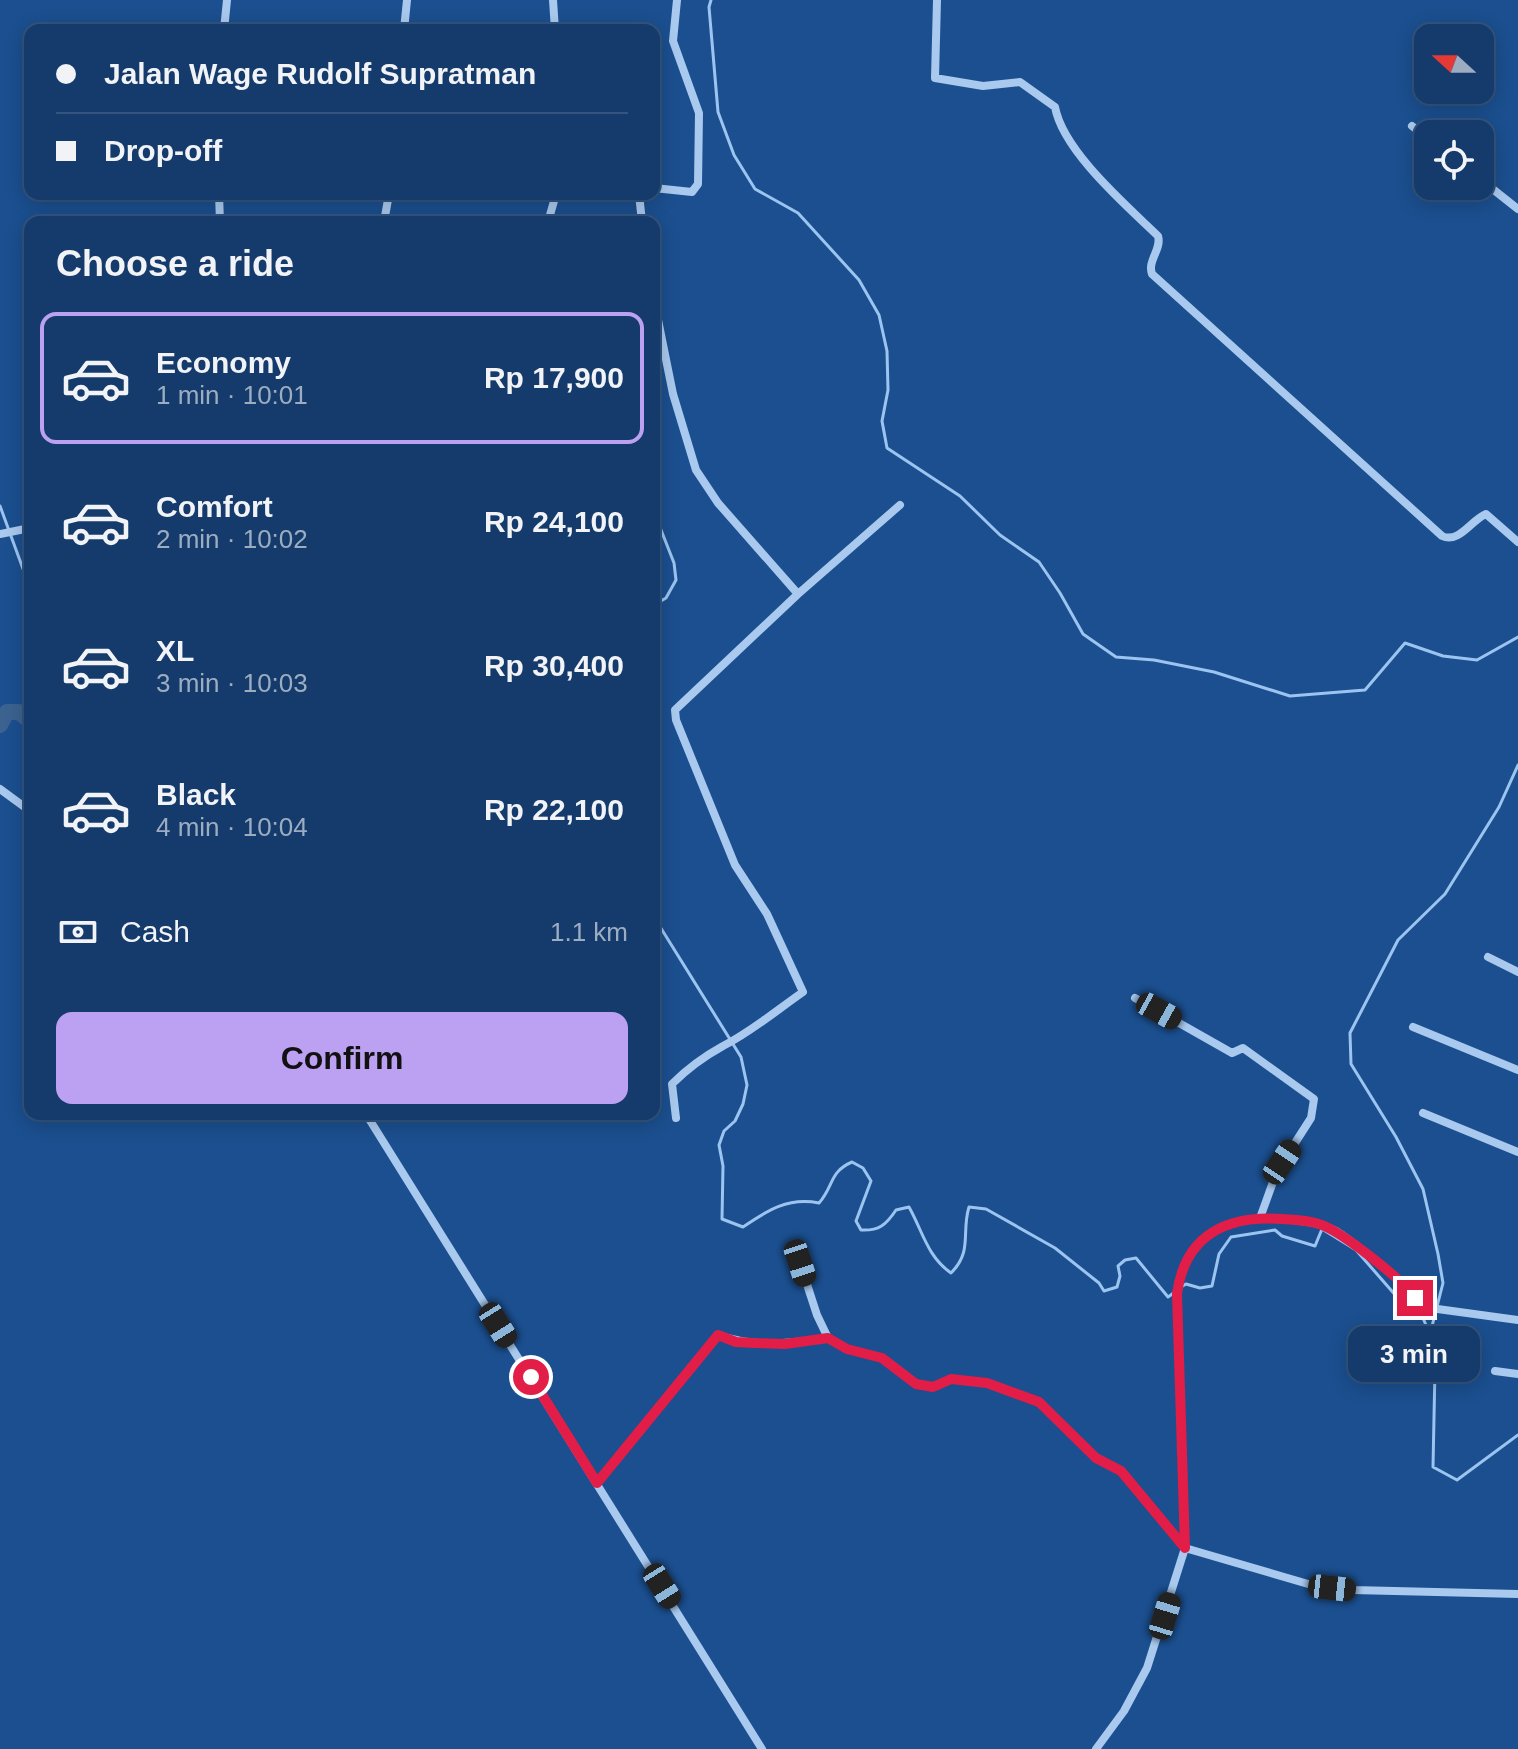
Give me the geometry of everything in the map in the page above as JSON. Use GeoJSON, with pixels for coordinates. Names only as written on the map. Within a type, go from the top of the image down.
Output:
{"type":"FeatureCollection","features":[{"type":"Feature","properties":{"kind":"street"},"geometry":{"type":"LineString","coordinates":[[225,24],[227,0]]}},
{"type":"Feature","properties":{"kind":"street"},"geometry":{"type":"LineString","coordinates":[[405,24],[407,0]]}},
{"type":"Feature","properties":{"kind":"street"},"geometry":{"type":"LineString","coordinates":[[553,0],[555,24]]}},
{"type":"Feature","properties":{"kind":"street"},"geometry":{"type":"LineString","coordinates":[[660,189],[692,192],[698,184],[699,113],[673,41],[677,0]]}},
{"type":"Feature","properties":{"kind":"street"},"geometry":{"type":"LineString","coordinates":[[937,0],[935,78],[983,86],[1020,82],[1055,107],[1056,119],[1094,173],[1158,236],[1160,241],[1150,267],[1152,274],[1442,536],[1454,538],[1486,514],[1518,542]]}},
{"type":"Feature","properties":{"kind":"street"},"geometry":{"type":"LineString","coordinates":[[1494,190],[1518,209]]}},
{"type":"Feature","properties":{"kind":"street"},"geometry":{"type":"LineString","coordinates":[[660,330],[673,394],[696,470],[718,503],[798,594]]}},
{"type":"Feature","properties":{"kind":"street"},"geometry":{"type":"LineString","coordinates":[[676,1118],[672,1084],[702,1056],[724,1046],[803,992],[774,926],[735,865],[676,720],[675,710],[798,594],[900,505]]}},
{"type":"Feature","properties":{"kind":"street"},"geometry":{"type":"LineString","coordinates":[[2,533],[24,529]]}},
{"type":"Feature","properties":{"kind":"street"},"geometry":{"type":"LineString","coordinates":[[0,789],[24,807]]}},
{"type":"Feature","properties":{"kind":"street"},"geometry":{"type":"LineString","coordinates":[[1488,957],[1518,972]]}},
{"type":"Feature","properties":{"kind":"street"},"geometry":{"type":"LineString","coordinates":[[1135,998],[1232,1053],[1243,1048],[1314,1099],[1311,1118],[1277,1171],[1260,1218]]}},
{"type":"Feature","properties":{"kind":"street"},"geometry":{"type":"LineString","coordinates":[[1413,1027],[1518,1070]]}},
{"type":"Feature","properties":{"kind":"street"},"geometry":{"type":"LineString","coordinates":[[1423,1113],[1518,1152]]}},
{"type":"Feature","properties":{"kind":"street"},"geometry":{"type":"LineString","coordinates":[[370,1120],[762,1749]]}},
{"type":"Feature","properties":{"kind":"street"},"geometry":{"type":"LineString","coordinates":[[1096,1749],[1124,1711],[1147,1668],[1185,1548],[1177,1294],[1188,1261],[1202,1240],[1216,1228],[1231,1222],[1260,1218],[1319,1224],[1335,1231],[1411,1292],[1426,1309],[1518,1320]]}},
{"type":"Feature","properties":{"kind":"street"},"geometry":{"type":"LineString","coordinates":[[800,1263],[828,1338],[847,1349],[882,1358],[916,1384],[933,1387],[951,1379],[987,1383],[1039,1402],[1096,1458],[1121,1471],[1185,1548],[1315,1586],[1353,1590],[1518,1594]]}},
{"type":"Feature","properties":{"kind":"street"},"geometry":{"type":"LineString","coordinates":[[597,1483],[718,1335],[736,1342],[785,1344],[828,1338]]}},
{"type":"Feature","properties":{"kind":"street"},"geometry":{"type":"LineString","coordinates":[[1495,1371],[1518,1374]]}},
{"type":"Feature","properties":{"kind":"waterway"},"geometry":{"type":"LineString","coordinates":[[711,0],[709,7],[718,112],[734,155],[755,189],[798,213],[859,280],[879,315],[887,351],[888,390],[882,421],[887,448],[960,496],[1000,535],[1039,562],[1083,634],[1116,657],[1154,660],[1214,672],[1290,696],[1365,690],[1405,643],[1443,656],[1477,660],[1518,637]]}},
{"type":"Feature","properties":{"kind":"waterway"},"geometry":{"type":"LineString","coordinates":[[0,506],[24,572]]}},
{"type":"Feature","properties":{"kind":"waterway"},"geometry":{"type":"LineString","coordinates":[[660,527],[674,563],[676,580],[666,598],[660,602]]}},
{"type":"Feature","properties":{"kind":"waterway"},"geometry":{"type":"LineString","coordinates":[[0,725],[7,712],[19,712],[24,716]]}},
{"type":"Feature","properties":{"kind":"waterway"},"geometry":{"type":"LineString","coordinates":[[1518,765],[1499,807],[1445,894],[1398,940],[1350,1033],[1351,1064],[1396,1137],[1423,1189],[1438,1254],[1443,1283],[1430,1334],[1435,1368],[1433,1467],[1457,1480],[1518,1435]]}},
{"type":"Feature","properties":{"kind":"waterway"},"geometry":{"type":"LineString","coordinates":[[660,927],[741,1057],[747,1085],[743,1104],[735,1121],[724,1131],[719,1145],[723,1166],[722,1219],[743,1227],[788,1203],[819,1203],[839,1170],[852,1162],[863,1168],[871,1181],[856,1221],[861,1230],[877,1228],[896,1210],[909,1207],[936,1259],[951,1273],[962,1257],[969,1207],[986,1209],[1055,1248],[1099,1283],[1104,1291],[1117,1287],[1120,1276],[1118,1266],[1125,1260],[1136,1258],[1168,1297],[1175,1292]]}},
{"type":"Feature","properties":{"kind":"waterway"},"geometry":{"type":"LineString","coordinates":[[1181,1287],[1186,1284],[1200,1288],[1212,1286],[1219,1254],[1231,1237],[1275,1230],[1282,1236],[1315,1246],[1322,1229],[1356,1250],[1397,1297],[1412,1303],[1430,1334]]}},
{"type":"Feature","properties":{"kind":"route"},"geometry":{"type":"LineString","coordinates":[[531,1377],[597,1483],[718,1335],[736,1342],[785,1344],[828,1338],[847,1349],[882,1358],[916,1384],[933,1387],[951,1379],[987,1383],[1039,1402],[1096,1458],[1121,1471],[1185,1548],[1177,1294],[1179,1278],[1202,1240],[1216,1228],[1245,1219],[1319,1224],[1349,1241],[1415,1298]]}}]}
